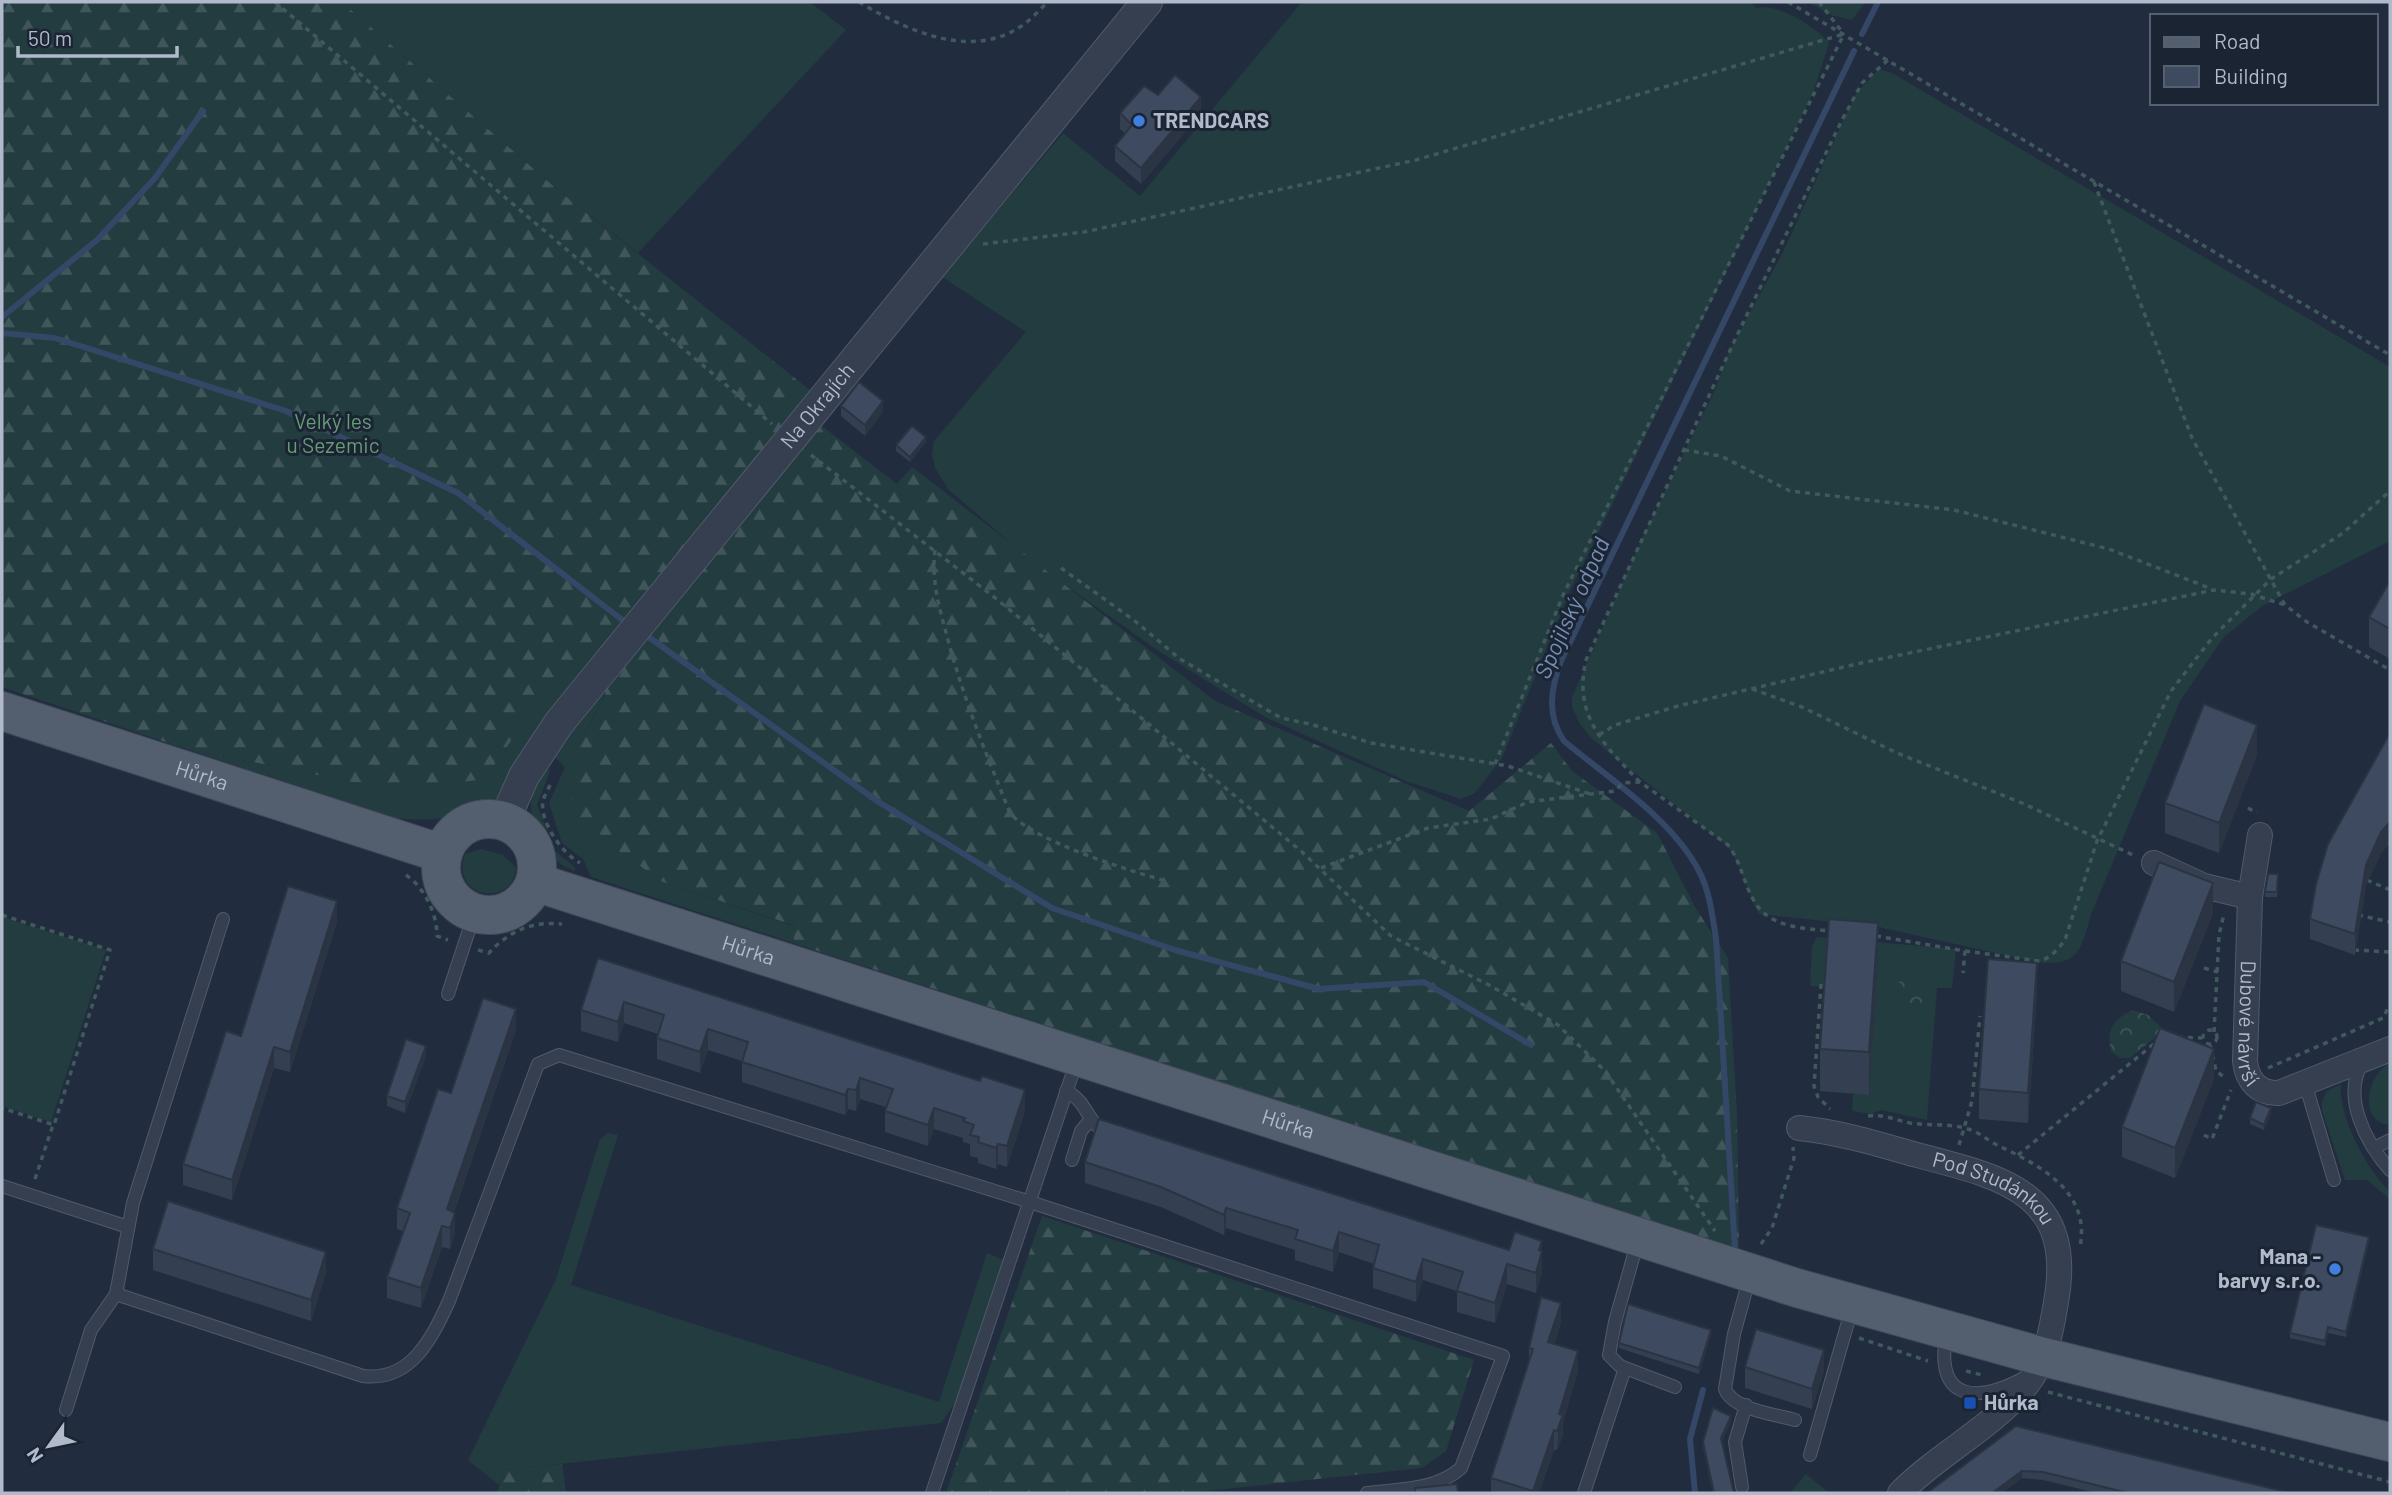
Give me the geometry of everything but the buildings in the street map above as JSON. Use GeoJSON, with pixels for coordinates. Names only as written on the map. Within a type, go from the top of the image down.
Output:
{"type":"FeatureCollection","features":[{"type":"Feature","properties":{"kind":"main road","name":"Hůrka"},"geometry":{"type":"LineString","coordinates":[[2,710],[443,854]]}},
{"type":"Feature","properties":{"kind":"main road"},"geometry":{"type":"LineString","coordinates":[[481,819],[504,821],[522,831],[532,845],[537,860],[535,882],[526,897],[509,911],[493,915],[475,912],[457,902],[447,888],[442,872],[443,854],[452,836],[465,825],[481,819]]}},
{"type":"Feature","properties":{"kind":"main road","name":"Hůrka"},"geometry":{"type":"LineString","coordinates":[[535,882],[570,909],[1072,1074],[1639,1236],[1946,1331],[2040,1364],[2390,1442]]}},
{"type":"Feature","properties":{"kind":"main road","name":"Hůrka"},"geometry":{"type":"LineString","coordinates":[[2314,1425],[2390,1449]]}},
{"type":"Feature","properties":{"kind":"street","name":"Na Okrajích"},"geometry":{"type":"LineString","coordinates":[[504,821],[538,753],[789,438],[1147,2]]}},
{"type":"Feature","properties":{"kind":"street","name":"Dubové návrší"},"geometry":{"type":"LineString","coordinates":[[2260,835],[2240,894],[2245,1061],[2250,1080],[2260,1089],[2273,1093],[2390,1049]]}},
{"type":"Feature","properties":{"kind":"street"},"geometry":{"type":"LineString","coordinates":[[2154,863],[2204,886],[2240,894]]}},
{"type":"Feature","properties":{"kind":"street","name":"Pod Studánkou"},"geometry":{"type":"LineString","coordinates":[[1795,1133],[1842,1135],[1974,1171],[2015,1186],[2031,1199],[2054,1233],[2062,1261],[2040,1364]]}},
{"type":"Feature","properties":{"kind":"street"},"geometry":{"type":"LineString","coordinates":[[1900,1493],[2008,1405],[2040,1364]]}},
{"type":"Feature","properties":{"kind":"lane"},"geometry":{"type":"LineString","coordinates":[[448,994],[475,912]]}},
{"type":"Feature","properties":{"kind":"lane"},"geometry":{"type":"LineString","coordinates":[[66,1410],[91,1330],[116,1294],[133,1203],[223,919]]}},
{"type":"Feature","properties":{"kind":"lane"},"geometry":{"type":"LineString","coordinates":[[116,1294],[363,1376],[389,1376],[412,1362],[433,1336],[449,1301],[538,1064],[559,1055],[1030,1202],[1503,1356],[1461,1468],[1445,1480],[1430,1485],[1367,1493]]}},
{"type":"Feature","properties":{"kind":"lane"},"geometry":{"type":"LineString","coordinates":[[2365,1059],[2356,1076],[2354,1094],[2359,1116],[2374,1148],[2390,1170]]}},
{"type":"Feature","properties":{"kind":"lane"},"geometry":{"type":"LineString","coordinates":[[1072,1074],[1079,1097],[1091,1119],[1101,1130],[1128,1138]]}},
{"type":"Feature","properties":{"kind":"lane"},"geometry":{"type":"LineString","coordinates":[[932,1493],[1072,1074]]}},
{"type":"Feature","properties":{"kind":"lane"},"geometry":{"type":"LineString","coordinates":[[2305,1083],[2334,1180]]}},
{"type":"Feature","properties":{"kind":"lane"},"geometry":{"type":"LineString","coordinates":[[1072,1160],[1081,1131],[1091,1119]]}},
{"type":"Feature","properties":{"kind":"lane"},"geometry":{"type":"LineString","coordinates":[[2374,1148],[2390,1140]]}},
{"type":"Feature","properties":{"kind":"lane"},"geometry":{"type":"LineString","coordinates":[[2,1186],[128,1227]]}},
{"type":"Feature","properties":{"kind":"lane"},"geometry":{"type":"LineString","coordinates":[[1639,1236],[1609,1347],[1614,1362],[1675,1387]]}},
{"type":"Feature","properties":{"kind":"lane"},"geometry":{"type":"LineString","coordinates":[[1736,1268],[1734,1334],[1725,1389],[1732,1400],[1795,1420]]}},
{"type":"Feature","properties":{"kind":"lane"},"geometry":{"type":"LineString","coordinates":[[1810,1455],[1853,1304]]}},
{"type":"Feature","properties":{"kind":"lane"},"geometry":{"type":"LineString","coordinates":[[1946,1331],[1946,1372],[1952,1384],[1964,1393],[1989,1392],[2014,1383],[2040,1364]]}},
{"type":"Feature","properties":{"kind":"lane"},"geometry":{"type":"LineString","coordinates":[[1584,1493],[1625,1368]]}},
{"type":"Feature","properties":{"kind":"lane"},"geometry":{"type":"LineString","coordinates":[[1742,1487],[1735,1442],[1746,1405]]}},
{"type":"Feature","properties":{"kind":"path"},"geometry":{"type":"LineString","coordinates":[[275,2],[789,438],[935,550],[1320,869],[1391,936],[1558,1025],[1605,1071],[1660,1153],[1690,1191],[1736,1268],[1760,1245],[1772,1228],[1794,1158],[1795,1133]]}},
{"type":"Feature","properties":{"kind":"path"},"geometry":{"type":"LineString","coordinates":[[859,2],[941,39],[967,42],[989,41],[1021,27],[1048,2]]}},
{"type":"Feature","properties":{"kind":"path"},"geometry":{"type":"LineString","coordinates":[[1788,2],[2390,355]]}},
{"type":"Feature","properties":{"kind":"path"},"geometry":{"type":"LineString","coordinates":[[1819,2],[1844,34]]}},
{"type":"Feature","properties":{"kind":"path"},"geometry":{"type":"LineString","coordinates":[[953,237],[973,245],[1084,232],[1416,160],[1844,34]]}},
{"type":"Feature","properties":{"kind":"path"},"geometry":{"type":"LineString","coordinates":[[1495,764],[1563,595],[1844,34]]}},
{"type":"Feature","properties":{"kind":"path"},"geometry":{"type":"LineString","coordinates":[[1836,932],[1776,922],[1754,901],[1738,858],[1728,845],[1640,782],[1599,734],[1582,700],[1580,684],[1586,660],[1842,120],[1861,83],[1888,60]]}},
{"type":"Feature","properties":{"kind":"path"},"geometry":{"type":"LineString","coordinates":[[2093,181],[2192,438],[2286,605],[2307,622],[2390,670]]}},
{"type":"Feature","properties":{"kind":"path"},"geometry":{"type":"LineString","coordinates":[[1684,450],[1721,456],[1790,491],[1954,510],[2109,549],[2214,590],[2255,595],[2286,605]]}},
{"type":"Feature","properties":{"kind":"path"},"geometry":{"type":"LineString","coordinates":[[1875,936],[2014,959],[2046,960],[2065,940],[2096,841],[2171,691],[2212,638],[2271,579],[2343,533],[2390,491]]}},
{"type":"Feature","properties":{"kind":"path"},"geometry":{"type":"LineString","coordinates":[[935,550],[932,569],[936,593],[962,690],[1010,813],[1019,823],[1089,855],[1170,882]]}},
{"type":"Feature","properties":{"kind":"path"},"geometry":{"type":"LineString","coordinates":[[1061,568],[1135,621],[1180,659],[1282,718],[1371,743],[1495,764],[1592,794]]}},
{"type":"Feature","properties":{"kind":"path"},"geometry":{"type":"LineString","coordinates":[[1599,734],[1615,725],[1751,689],[2214,590]]}},
{"type":"Feature","properties":{"kind":"path"},"geometry":{"type":"LineString","coordinates":[[1751,689],[1802,707],[1898,753],[2022,803],[2096,841],[2154,863]]}},
{"type":"Feature","properties":{"kind":"path"},"geometry":{"type":"LineString","coordinates":[[538,753],[558,768],[542,804],[558,846],[583,866],[570,909]]}},
{"type":"Feature","properties":{"kind":"path"},"geometry":{"type":"LineString","coordinates":[[1320,869],[1428,828],[1491,819],[1528,803],[1615,791],[1623,783],[1640,782]]}},
{"type":"Feature","properties":{"kind":"path"},"geometry":{"type":"LineString","coordinates":[[2367,880],[2390,890]]}},
{"type":"Feature","properties":{"kind":"path"},"geometry":{"type":"LineString","coordinates":[[2210,1045],[2216,1041],[2214,1032],[2220,926],[2240,894]]}},
{"type":"Feature","properties":{"kind":"path"},"geometry":{"type":"LineString","coordinates":[[2356,914],[2390,922]]}},
{"type":"Feature","properties":{"kind":"path"},"geometry":{"type":"LineString","coordinates":[[2,915],[110,950],[30,1195]]}},
{"type":"Feature","properties":{"kind":"path"},"geometry":{"type":"LineString","coordinates":[[2351,950],[2390,953]]}},
{"type":"Feature","properties":{"kind":"path"},"geometry":{"type":"LineString","coordinates":[[1963,973],[1965,951]]}},
{"type":"Feature","properties":{"kind":"path"},"geometry":{"type":"LineString","coordinates":[[2204,968],[2218,972]]}},
{"type":"Feature","properties":{"kind":"path"},"geometry":{"type":"LineString","coordinates":[[2250,1080],[2282,1060],[2383,1018],[2390,1004]]}},
{"type":"Feature","properties":{"kind":"path"},"geometry":{"type":"LineString","coordinates":[[1974,1171],[1976,1159],[1963,1151],[1958,1143],[1972,1101],[1980,1017]]}},
{"type":"Feature","properties":{"kind":"path"},"geometry":{"type":"LineString","coordinates":[[2202,1038],[2206,1031],[2214,1032]]}},
{"type":"Feature","properties":{"kind":"path"},"geometry":{"type":"LineString","coordinates":[[2018,1154],[2164,1037]]}},
{"type":"Feature","properties":{"kind":"path"},"geometry":{"type":"LineString","coordinates":[[2170,1037],[2202,1038],[2210,1045],[2216,1071],[2232,1081],[2230,1096],[2212,1139],[2204,1135]]}},
{"type":"Feature","properties":{"kind":"path"},"geometry":{"type":"LineString","coordinates":[[2,1108],[53,1125]]}},
{"type":"Feature","properties":{"kind":"green space","name":"Velký les u Sezemic"},"geometry":{"type":"Polygon","coordinates":[[[2,2],[342,2],[559,191],[835,410],[822,426],[897,484],[912,467],[1215,701],[1469,811],[1551,743],[1572,771],[1657,833],[1695,907],[1728,958],[1737,1115],[1739,1251],[793,943],[796,926],[663,882],[579,823],[570,790],[580,765],[576,752],[606,693],[572,665],[515,735],[485,779],[396,791],[183,748],[2,687],[2,2]]]}},
{"type":"Feature","properties":{"kind":"green space"},"geometry":{"type":"Polygon","coordinates":[[[342,2],[810,2],[846,30],[638,253],[559,191],[342,2]]]}},
{"type":"Feature","properties":{"kind":"green space"},"geometry":{"type":"Polygon","coordinates":[[[1302,2],[1750,2],[1757,8],[1775,9],[1796,17],[1829,43],[1813,93],[1570,591],[1502,758],[1475,793],[1461,799],[1406,781],[1265,717],[1160,652],[1034,563],[949,490],[935,468],[932,455],[934,441],[1026,332],[942,277],[1063,133],[1140,196],[1302,2]]]}},
{"type":"Feature","properties":{"kind":"green space"},"geometry":{"type":"Polygon","coordinates":[[[1808,2],[1865,2],[1852,20],[1831,15],[1808,2]]]}},
{"type":"Feature","properties":{"kind":"green space"},"geometry":{"type":"Polygon","coordinates":[[[1879,69],[1892,73],[2390,367],[2390,541],[2262,606],[2224,637],[2180,701],[2079,949],[2073,956],[2058,962],[2032,961],[1879,927],[1759,914],[1728,847],[1592,739],[1580,724],[1572,707],[1572,697],[1583,672],[1643,536],[1716,388],[1728,353],[1782,254],[1855,95],[1879,69]]]}},
{"type":"Feature","properties":{"kind":"green space"},"geometry":{"type":"Polygon","coordinates":[[[572,665],[583,675],[500,795],[476,809],[449,817],[394,818],[183,748],[396,791],[485,779],[515,735],[572,665]]]}},
{"type":"Feature","properties":{"kind":"green space"},"geometry":{"type":"Polygon","coordinates":[[[598,686],[606,692],[576,752],[581,765],[570,790],[663,882],[797,927],[793,943],[591,877],[583,859],[562,843],[549,803],[565,767],[552,755],[598,686]]]}},
{"type":"Feature","properties":{"kind":"green space"},"geometry":{"type":"Polygon","coordinates":[[[546,766],[550,771],[537,805],[555,851],[575,867],[575,871],[549,853],[533,822],[531,801],[546,766]]]}},
{"type":"Feature","properties":{"kind":"green space"},"geometry":{"type":"Polygon","coordinates":[[[481,849],[503,855],[516,867],[513,880],[505,889],[493,893],[479,892],[466,881],[462,866],[465,854],[481,849]]]}},
{"type":"Feature","properties":{"kind":"green space"},"geometry":{"type":"Polygon","coordinates":[[[2,917],[106,950],[51,1122],[2,1106],[2,917]]]}},
{"type":"Feature","properties":{"kind":"green space"},"geometry":{"type":"Polygon","coordinates":[[[1817,937],[1956,949],[1952,988],[1937,988],[1927,1120],[1882,1110],[1870,1114],[1852,1111],[1853,1094],[1869,1094],[1878,965],[1827,987],[1810,986],[1812,946],[1817,937]]]}},
{"type":"Feature","properties":{"kind":"green space"},"geometry":{"type":"Polygon","coordinates":[[[1912,976],[1924,980],[1928,992],[1924,1004],[1912,1008],[1900,1004],[1896,992],[1900,980],[1912,976]]]}},
{"type":"Feature","properties":{"kind":"green space"},"geometry":{"type":"Polygon","coordinates":[[[2132,1010],[2148,1015],[2164,1030],[2130,1058],[2120,1058],[2111,1051],[2110,1031],[2120,1018],[2132,1010]]]}},
{"type":"Feature","properties":{"kind":"green space"},"geometry":{"type":"Polygon","coordinates":[[[2390,1063],[2390,1125],[2373,1116],[2369,1097],[2376,1077],[2390,1063]]]}},
{"type":"Feature","properties":{"kind":"green space"},"geometry":{"type":"Polygon","coordinates":[[[2341,1084],[2341,1097],[2349,1126],[2372,1170],[2390,1192],[2390,1199],[2367,1180],[2345,1180],[2322,1110],[2322,1101],[2327,1091],[2341,1084]]]}},
{"type":"Feature","properties":{"kind":"green space"},"geometry":{"type":"Polygon","coordinates":[[[608,1133],[618,1135],[571,1285],[939,1402],[987,1253],[1003,1260],[958,1399],[941,1423],[504,1470],[499,1485],[468,1460],[556,1279],[600,1139],[608,1133]]]}},
{"type":"Feature","properties":{"kind":"green space"},"geometry":{"type":"Polygon","coordinates":[[[1042,1216],[1474,1360],[1446,1451],[1422,1468],[1186,1493],[946,1493],[1042,1216]]]}},
{"type":"Feature","properties":{"kind":"green space"},"geometry":{"type":"Polygon","coordinates":[[[562,1464],[566,1493],[497,1493],[504,1470],[562,1464]]]}},
{"type":"Feature","properties":{"kind":"green space"},"geometry":{"type":"Polygon","coordinates":[[[1806,1474],[1829,1493],[1790,1493],[1806,1474]]]}},
{"type":"Feature","properties":{"kind":"waterway","name":"Spojilský odpad"},"geometry":{"type":"LineString","coordinates":[[1862,34],[1878,2]]}},
{"type":"Feature","properties":{"kind":"waterway","name":"Spojilský odpad"},"geometry":{"type":"LineString","coordinates":[[1735,1250],[1716,938],[1706,887],[1699,871],[1673,834],[1638,800],[1564,741],[1558,731],[1552,701],[1561,661],[1854,51]]}},
{"type":"Feature","properties":{"kind":"waterway"},"geometry":{"type":"LineString","coordinates":[[2,317],[97,240],[155,178],[203,111]]}},
{"type":"Feature","properties":{"kind":"waterway"},"geometry":{"type":"LineString","coordinates":[[2,333],[55,338],[286,411],[458,493],[621,619]]}},
{"type":"Feature","properties":{"kind":"waterway"},"geometry":{"type":"LineString","coordinates":[[650,638],[877,801],[1052,908],[1175,950],[1319,989],[1424,982],[1531,1045]]}},
{"type":"Feature","properties":{"kind":"waterway","name":"Spojilský odpad"},"geometry":{"type":"LineString","coordinates":[[1695,1493],[1690,1439],[1703,1390]]}},
{"type":"Feature","properties":{"kind":"place","name":"TRENDCARS"},"geometry":{"type":"Point","coordinates":[1139,121]}},
{"type":"Feature","properties":{"kind":"place","name":"Mana - barvy s.r.o."},"geometry":{"type":"Point","coordinates":[2335,1269]}},
{"type":"Feature","properties":{"kind":"place","name":"Hůrka"},"geometry":{"type":"Point","coordinates":[1970,1403]}}]}
